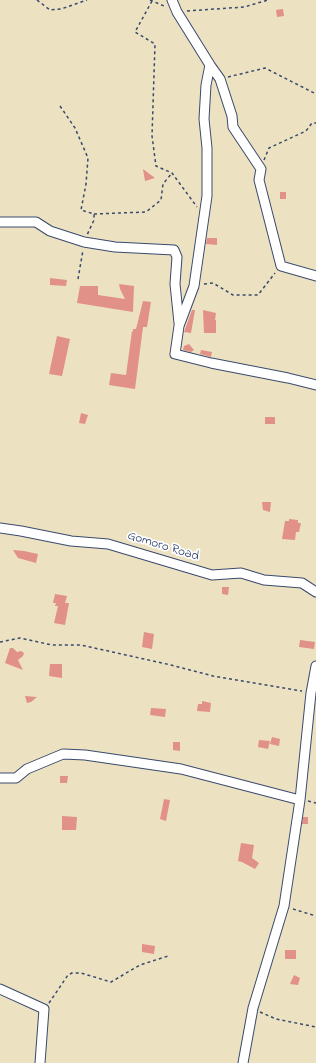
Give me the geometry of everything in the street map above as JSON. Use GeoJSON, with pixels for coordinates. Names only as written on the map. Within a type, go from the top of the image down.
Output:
{"type":"FeatureCollection","features":[{"type":"Feature","properties":{"kind":"street"},"geometry":{"type":"LineString","coordinates":[[172,0],[177,12],[220,79],[232,116],[233,127],[261,169],[259,180],[281,266],[316,276]]}},
{"type":"Feature","properties":{"kind":"street"},"geometry":{"type":"LineString","coordinates":[[210,65],[206,85],[204,119],[207,148],[207,196],[194,286],[179,326],[175,354],[316,385]]}},
{"type":"Feature","properties":{"kind":"street"},"geometry":{"type":"LineString","coordinates":[[0,222],[36,222],[50,231],[84,242],[115,247],[174,250],[177,257],[175,284],[179,326]]}},
{"type":"Feature","properties":{"kind":"street","name":"Gomoro Road"},"geometry":{"type":"LineString","coordinates":[[0,528],[71,541],[108,544],[212,575],[241,573],[264,580],[302,583],[316,592]]}},
{"type":"Feature","properties":{"kind":"street"},"geometry":{"type":"LineString","coordinates":[[243,1063],[253,1008],[284,906],[300,800],[311,693],[316,666]]}},
{"type":"Feature","properties":{"kind":"street"},"geometry":{"type":"LineString","coordinates":[[0,778],[16,778],[27,769],[63,754],[85,755],[181,769],[300,800]]}},
{"type":"Feature","properties":{"kind":"street"},"geometry":{"type":"LineString","coordinates":[[0,989],[44,1009],[40,1063]]}},
{"type":"Feature","properties":{"kind":"path"},"geometry":{"type":"LineString","coordinates":[[37,0],[50,10],[62,9],[87,0]]}},
{"type":"Feature","properties":{"kind":"path"},"geometry":{"type":"LineString","coordinates":[[204,214],[195,205],[172,173],[156,166],[152,136],[155,44],[135,32],[151,0],[177,12],[244,7],[268,0]]}},
{"type":"Feature","properties":{"kind":"path"},"geometry":{"type":"LineString","coordinates":[[220,79],[265,68],[316,94]]}},
{"type":"Feature","properties":{"kind":"path"},"geometry":{"type":"LineString","coordinates":[[60,106],[75,128],[88,158],[86,184],[81,210],[94,214],[146,212],[161,200],[163,184],[172,173]]}},
{"type":"Feature","properties":{"kind":"path"},"geometry":{"type":"LineString","coordinates":[[261,169],[269,148],[306,131],[312,123],[316,123]]}},
{"type":"Feature","properties":{"kind":"path"},"geometry":{"type":"LineString","coordinates":[[78,279],[84,242],[94,220],[94,214]]}},
{"type":"Feature","properties":{"kind":"path"},"geometry":{"type":"LineString","coordinates":[[194,286],[213,283],[232,295],[258,295],[281,266]]}},
{"type":"Feature","properties":{"kind":"path"},"geometry":{"type":"LineString","coordinates":[[0,642],[20,638],[52,645],[82,645],[213,676],[311,693]]}},
{"type":"Feature","properties":{"kind":"path"},"geometry":{"type":"LineString","coordinates":[[284,906],[316,916]]}},
{"type":"Feature","properties":{"kind":"path"},"geometry":{"type":"LineString","coordinates":[[44,1009],[68,975],[72,973],[81,972],[111,982],[140,965],[168,956]]}},
{"type":"Feature","properties":{"kind":"path"},"geometry":{"type":"LineString","coordinates":[[253,1008],[276,1019],[316,1027]]}},
{"type":"Feature","properties":{"kind":"building"},"geometry":{"type":"Polygon","coordinates":[[[283,9],[284,16],[277,17],[276,10],[283,9]]]}},
{"type":"Feature","properties":{"kind":"building"},"geometry":{"type":"Polygon","coordinates":[[[143,169],[155,178],[145,181],[143,169]]]}},
{"type":"Feature","properties":{"kind":"building"},"geometry":{"type":"Polygon","coordinates":[[[280,192],[286,192],[286,199],[280,199],[280,192]]]}},
{"type":"Feature","properties":{"kind":"building"},"geometry":{"type":"Polygon","coordinates":[[[207,238],[217,238],[217,245],[206,244],[207,238]]]}},
{"type":"Feature","properties":{"kind":"building"},"geometry":{"type":"Polygon","coordinates":[[[50,278],[67,280],[66,286],[50,285],[50,278]]]}},
{"type":"Feature","properties":{"kind":"building"},"geometry":{"type":"Polygon","coordinates":[[[119,284],[134,286],[133,312],[77,303],[80,286],[98,286],[98,295],[125,299],[119,284]]]}},
{"type":"Feature","properties":{"kind":"building"},"geometry":{"type":"Polygon","coordinates":[[[143,301],[151,302],[147,327],[143,327],[135,389],[109,385],[111,373],[126,375],[132,331],[133,332],[133,329],[136,329],[143,301]]]}},
{"type":"Feature","properties":{"kind":"building"},"geometry":{"type":"Polygon","coordinates":[[[192,310],[195,310],[191,333],[184,332],[192,310]]]}},
{"type":"Feature","properties":{"kind":"building"},"geometry":{"type":"Polygon","coordinates":[[[203,310],[216,313],[216,333],[204,333],[203,310]]]}},
{"type":"Feature","properties":{"kind":"building"},"geometry":{"type":"Polygon","coordinates":[[[57,336],[70,339],[62,376],[49,374],[57,336]]]}},
{"type":"Feature","properties":{"kind":"building"},"geometry":{"type":"Polygon","coordinates":[[[189,344],[194,350],[191,352],[183,350],[184,346],[189,344]]]}},
{"type":"Feature","properties":{"kind":"building"},"geometry":{"type":"Polygon","coordinates":[[[201,350],[212,352],[211,357],[200,354],[201,350]]]}},
{"type":"Feature","properties":{"kind":"building"},"geometry":{"type":"Polygon","coordinates":[[[81,413],[88,415],[85,424],[79,423],[81,413]]]}},
{"type":"Feature","properties":{"kind":"building"},"geometry":{"type":"Polygon","coordinates":[[[265,417],[275,417],[275,424],[265,424],[265,417]]]}},
{"type":"Feature","properties":{"kind":"building"},"geometry":{"type":"Polygon","coordinates":[[[262,502],[271,502],[270,512],[263,510],[262,502]]]}},
{"type":"Feature","properties":{"kind":"building"},"geometry":{"type":"Polygon","coordinates":[[[289,519],[298,520],[298,523],[301,523],[299,532],[296,532],[295,540],[282,539],[285,521],[289,521],[289,519]]]}},
{"type":"Feature","properties":{"kind":"building"},"geometry":{"type":"Polygon","coordinates":[[[13,550],[38,554],[36,563],[18,558],[13,550]]]}},
{"type":"Feature","properties":{"kind":"building"},"geometry":{"type":"Polygon","coordinates":[[[222,587],[229,587],[228,595],[222,594],[222,587]]]}},
{"type":"Feature","properties":{"kind":"building"},"geometry":{"type":"Polygon","coordinates":[[[55,594],[67,596],[65,603],[69,603],[65,625],[54,623],[58,606],[55,606],[56,603],[53,603],[55,594]]]}},
{"type":"Feature","properties":{"kind":"building"},"geometry":{"type":"Polygon","coordinates":[[[144,632],[154,634],[152,649],[142,647],[144,632]]]}},
{"type":"Feature","properties":{"kind":"building"},"geometry":{"type":"Polygon","coordinates":[[[300,640],[315,642],[314,649],[299,647],[300,640]]]}},
{"type":"Feature","properties":{"kind":"building"},"geometry":{"type":"Polygon","coordinates":[[[10,648],[13,648],[17,652],[21,651],[24,653],[18,660],[23,670],[5,663],[10,648]]]}},
{"type":"Feature","properties":{"kind":"building"},"geometry":{"type":"Polygon","coordinates":[[[50,664],[62,664],[62,678],[49,676],[50,664]]]}},
{"type":"Feature","properties":{"kind":"building"},"geometry":{"type":"Polygon","coordinates":[[[25,696],[37,697],[31,702],[27,703],[25,696]]]}},
{"type":"Feature","properties":{"kind":"building"},"geometry":{"type":"Polygon","coordinates":[[[202,701],[211,703],[210,712],[197,711],[198,704],[202,704],[202,701]]]}},
{"type":"Feature","properties":{"kind":"building"},"geometry":{"type":"Polygon","coordinates":[[[151,708],[166,709],[165,717],[150,715],[151,708]]]}},
{"type":"Feature","properties":{"kind":"building"},"geometry":{"type":"Polygon","coordinates":[[[272,737],[280,739],[279,746],[270,744],[272,737]]]}},
{"type":"Feature","properties":{"kind":"building"},"geometry":{"type":"Polygon","coordinates":[[[259,740],[270,741],[268,749],[258,747],[259,740]]]}},
{"type":"Feature","properties":{"kind":"building"},"geometry":{"type":"Polygon","coordinates":[[[173,742],[180,742],[180,751],[173,750],[173,742]]]}},
{"type":"Feature","properties":{"kind":"building"},"geometry":{"type":"Polygon","coordinates":[[[60,776],[68,776],[67,783],[60,783],[60,776]]]}},
{"type":"Feature","properties":{"kind":"building"},"geometry":{"type":"Polygon","coordinates":[[[164,799],[170,800],[166,821],[160,819],[164,799]]]}},
{"type":"Feature","properties":{"kind":"building"},"geometry":{"type":"Polygon","coordinates":[[[62,816],[77,817],[76,830],[62,830],[62,816]]]}},
{"type":"Feature","properties":{"kind":"building"},"geometry":{"type":"Polygon","coordinates":[[[303,817],[308,817],[308,824],[302,824],[303,817]]]}},
{"type":"Feature","properties":{"kind":"building"},"geometry":{"type":"Polygon","coordinates":[[[241,843],[254,845],[252,858],[259,863],[255,869],[238,861],[241,843]]]}},
{"type":"Feature","properties":{"kind":"building"},"geometry":{"type":"Polygon","coordinates":[[[142,944],[155,946],[154,954],[142,952],[142,944]]]}},
{"type":"Feature","properties":{"kind":"building"},"geometry":{"type":"Polygon","coordinates":[[[285,950],[296,950],[296,959],[285,959],[285,950]]]}},
{"type":"Feature","properties":{"kind":"building"},"geometry":{"type":"Polygon","coordinates":[[[294,975],[300,978],[298,985],[290,984],[294,975]]]}}]}
